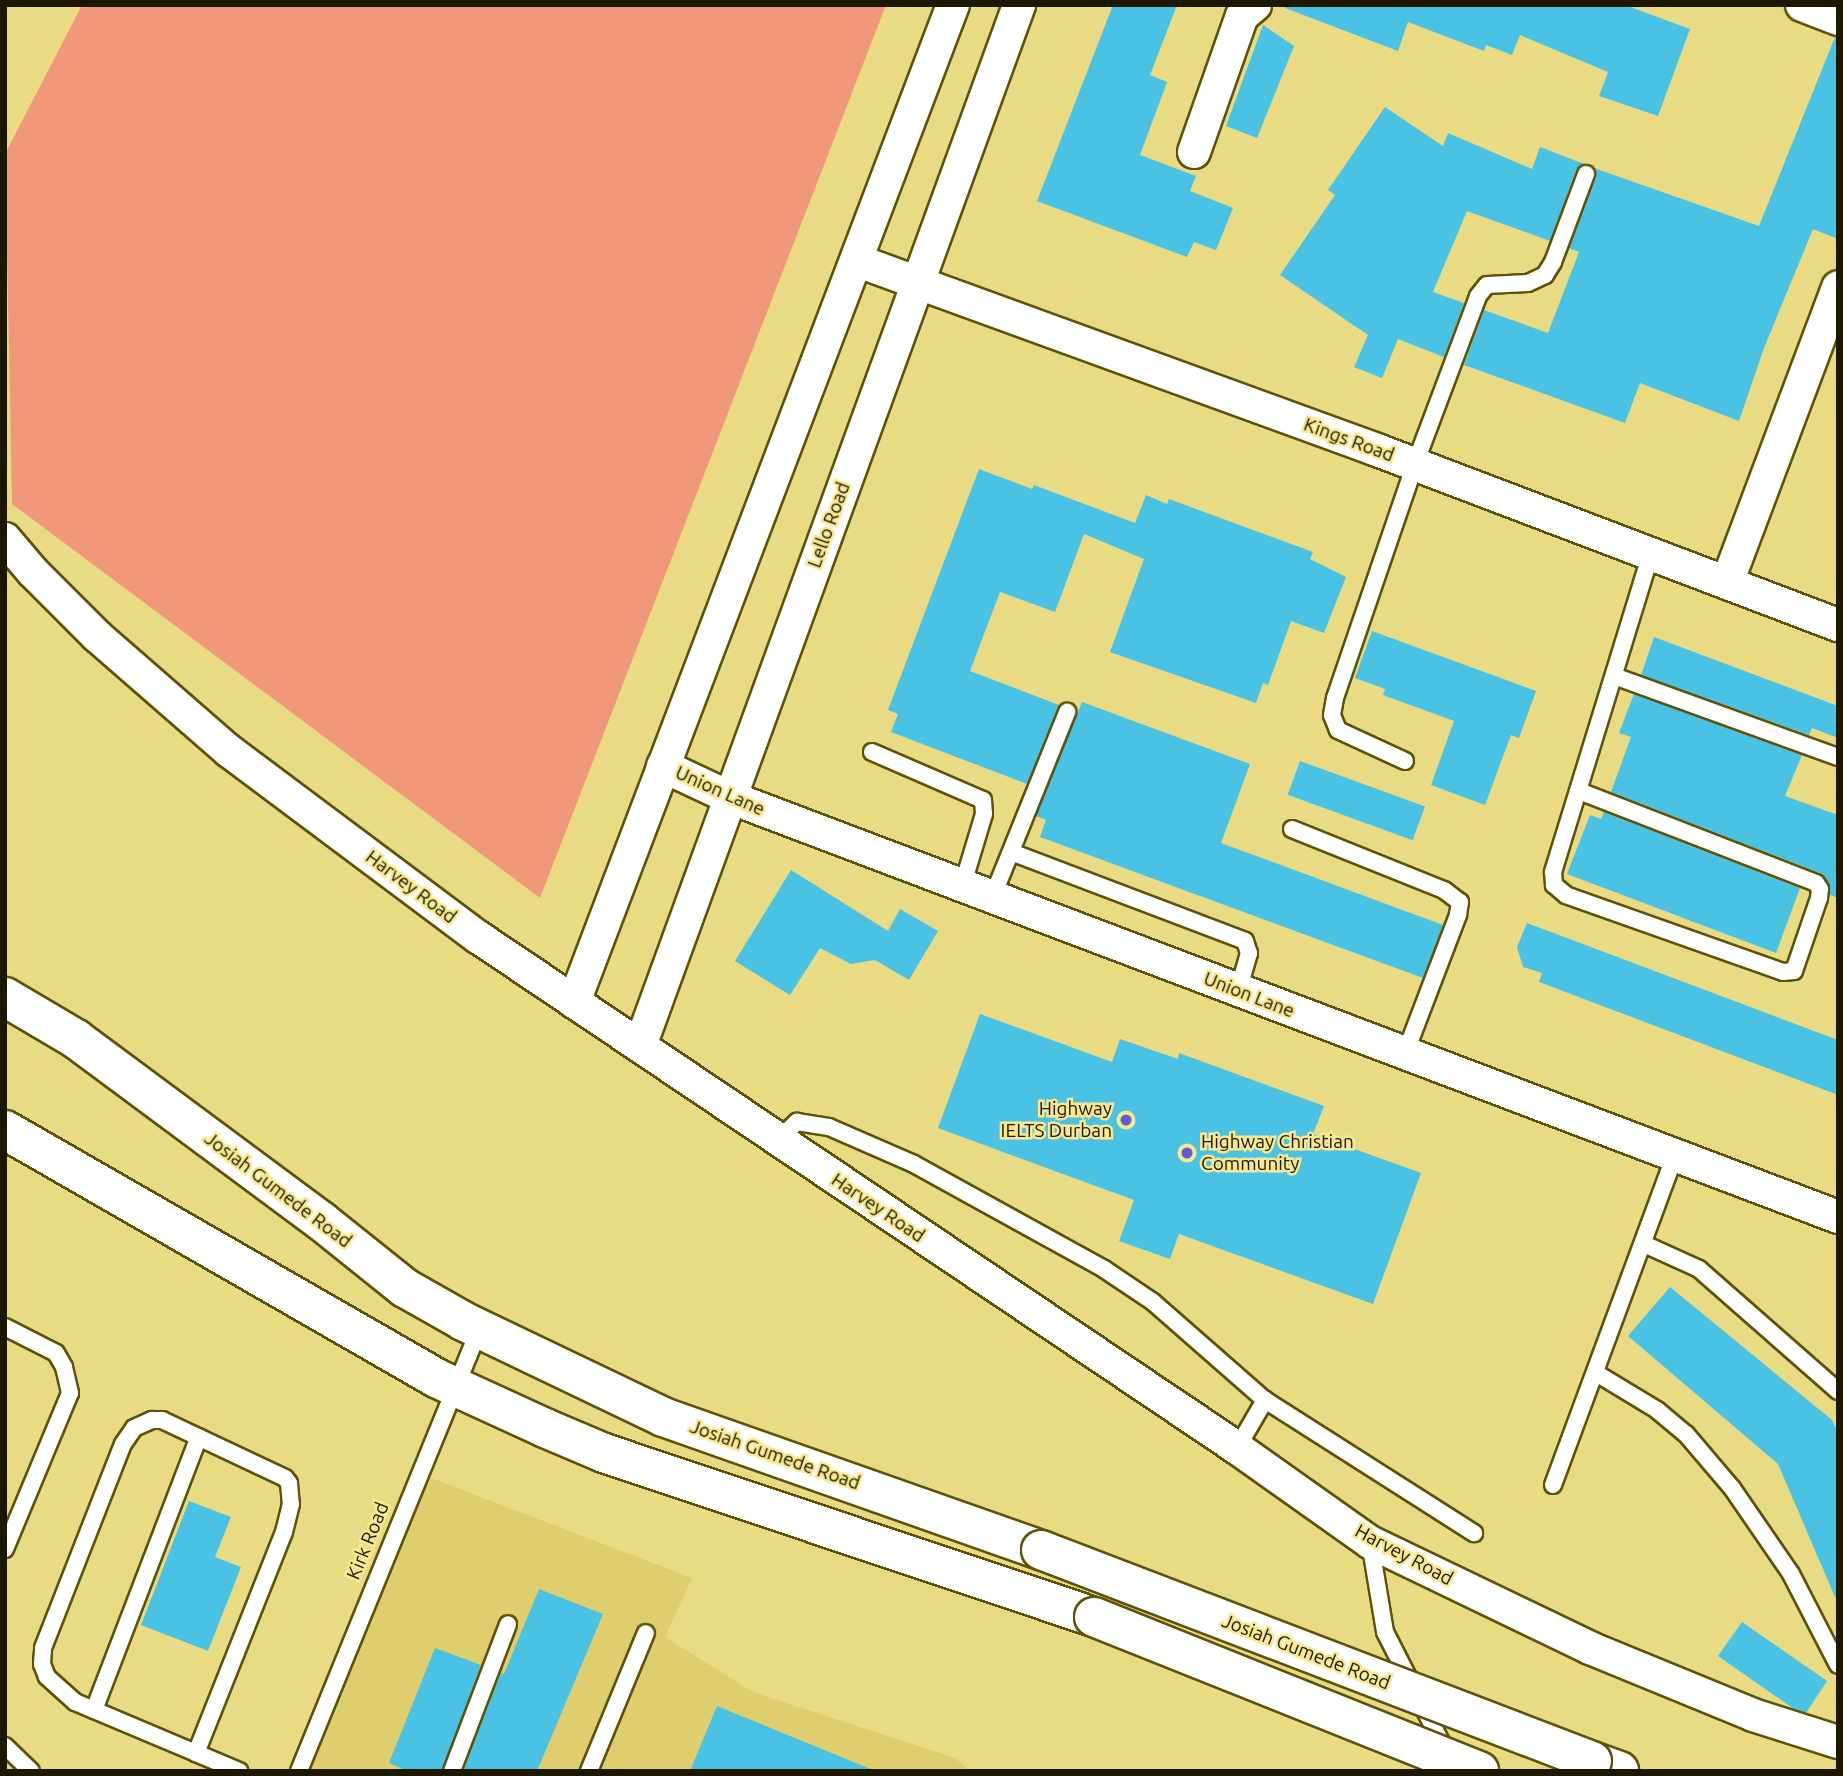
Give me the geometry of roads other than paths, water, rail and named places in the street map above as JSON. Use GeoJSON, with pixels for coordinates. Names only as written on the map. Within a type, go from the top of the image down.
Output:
{"type":"FeatureCollection","features":[{"type":"Feature","properties":{"kind":"main road","name":"Josiah Gumede Road"},"geometry":{"type":"LineString","coordinates":[[5,997],[76,1039],[320,1220],[405,1288],[479,1329],[663,1416],[1041,1550],[1605,1766]]}},
{"type":"Feature","properties":{"kind":"main road"},"geometry":{"type":"LineString","coordinates":[[5,1130],[455,1387],[604,1453],[1094,1617],[1479,1771]]}},
{"type":"Feature","properties":{"kind":"street"},"geometry":{"type":"LineString","coordinates":[[574,1002],[858,261],[953,5]]}},
{"type":"Feature","properties":{"kind":"street","name":"Lello Road"},"geometry":{"type":"LineString","coordinates":[[639,1046],[1019,5]]}},
{"type":"Feature","properties":{"kind":"street"},"geometry":{"type":"LineString","coordinates":[[1194,152],[1242,16],[1255,5]]}},
{"type":"Feature","properties":{"kind":"street"},"geometry":{"type":"LineString","coordinates":[[1802,5],[1837,15]]}},
{"type":"Feature","properties":{"kind":"street","name":"Kings Road"},"geometry":{"type":"LineString","coordinates":[[858,261],[1415,464],[1838,625]]}},
{"type":"Feature","properties":{"kind":"street"},"geometry":{"type":"LineString","coordinates":[[1727,583],[1838,287]]}},
{"type":"Feature","properties":{"kind":"street","name":"Harvey Road"},"geometry":{"type":"LineString","coordinates":[[5,539],[33,572],[97,636],[229,751],[478,937],[777,1141],[1237,1448],[1370,1542],[1590,1648],[1753,1715],[1838,1742]]}},
{"type":"Feature","properties":{"kind":"street","name":"Union Lane"},"geometry":{"type":"LineString","coordinates":[[663,765],[729,797],[962,887],[1838,1217]]}},
{"type":"Feature","properties":{"kind":"lane"},"geometry":{"type":"LineString","coordinates":[[1405,761],[1338,730],[1332,715],[1338,687],[1415,464],[1478,296],[1487,285],[1528,283],[1545,275],[1553,262],[1586,174]]}},
{"type":"Feature","properties":{"kind":"lane"},"geometry":{"type":"LineString","coordinates":[[1579,791],[1816,883],[1820,893],[1794,971],[1783,972],[1557,890],[1552,880],[1553,872],[1651,554]]}},
{"type":"Feature","properties":{"kind":"lane"},"geometry":{"type":"LineString","coordinates":[[1614,676],[1838,757]]}},
{"type":"Feature","properties":{"kind":"lane"},"geometry":{"type":"LineString","coordinates":[[992,898],[1067,712]]}},
{"type":"Feature","properties":{"kind":"lane"},"geometry":{"type":"LineString","coordinates":[[873,752],[983,800],[984,814],[962,887]]}},
{"type":"Feature","properties":{"kind":"lane"},"geometry":{"type":"LineString","coordinates":[[1292,829],[1444,890],[1460,902],[1458,915],[1405,1054]]}},
{"type":"Feature","properties":{"kind":"lane"},"geometry":{"type":"LineString","coordinates":[[1011,852],[1245,941],[1249,953],[1238,991]]}},
{"type":"Feature","properties":{"kind":"lane"},"geometry":{"type":"LineString","coordinates":[[777,1141],[792,1124],[808,1122],[829,1127],[914,1164],[1104,1269],[1153,1302],[1265,1400],[1474,1533]]}},
{"type":"Feature","properties":{"kind":"lane"},"geometry":{"type":"LineString","coordinates":[[1553,1485],[1675,1155]]}},
{"type":"Feature","properties":{"kind":"lane"},"geometry":{"type":"LineString","coordinates":[[1644,1244],[1699,1269],[1781,1338],[1838,1391]]}},
{"type":"Feature","properties":{"kind":"lane"},"geometry":{"type":"LineString","coordinates":[[5,1327],[56,1353],[64,1367],[70,1393],[5,1549]]}},
{"type":"Feature","properties":{"kind":"lane","name":"Kirk Road"},"geometry":{"type":"LineString","coordinates":[[299,1771],[479,1329]]}},
{"type":"Feature","properties":{"kind":"lane"},"geometry":{"type":"LineString","coordinates":[[1596,1373],[1657,1410],[1686,1434],[1732,1488],[1791,1574],[1838,1665]]}},
{"type":"Feature","properties":{"kind":"lane"},"geometry":{"type":"LineString","coordinates":[[1237,1448],[1265,1400]]}},
{"type":"Feature","properties":{"kind":"lane"},"geometry":{"type":"LineString","coordinates":[[196,1753],[284,1532],[291,1493],[285,1478],[199,1437],[162,1420],[141,1422],[123,1444],[48,1635],[42,1664],[47,1677],[75,1702],[196,1753],[239,1771]]}},
{"type":"Feature","properties":{"kind":"lane"},"geometry":{"type":"LineString","coordinates":[[94,1710],[199,1437]]}},
{"type":"Feature","properties":{"kind":"lane"},"geometry":{"type":"LineString","coordinates":[[1370,1542],[1385,1632],[1455,1771]]}},
{"type":"Feature","properties":{"kind":"lane"},"geometry":{"type":"LineString","coordinates":[[452,1771],[508,1624]]}},
{"type":"Feature","properties":{"kind":"lane"},"geometry":{"type":"LineString","coordinates":[[589,1771],[646,1633]]}},
{"type":"Feature","properties":{"kind":"lane"},"geometry":{"type":"LineString","coordinates":[[5,1746],[31,1771]]}},
{"type":"Feature","properties":{"kind":"place","name":"Highway IELTS Durban"},"geometry":{"type":"Point","coordinates":[1126,1120]}},
{"type":"Feature","properties":{"kind":"place","name":"Highway Christian Community"},"geometry":{"type":"Point","coordinates":[1187,1153]}}]}
